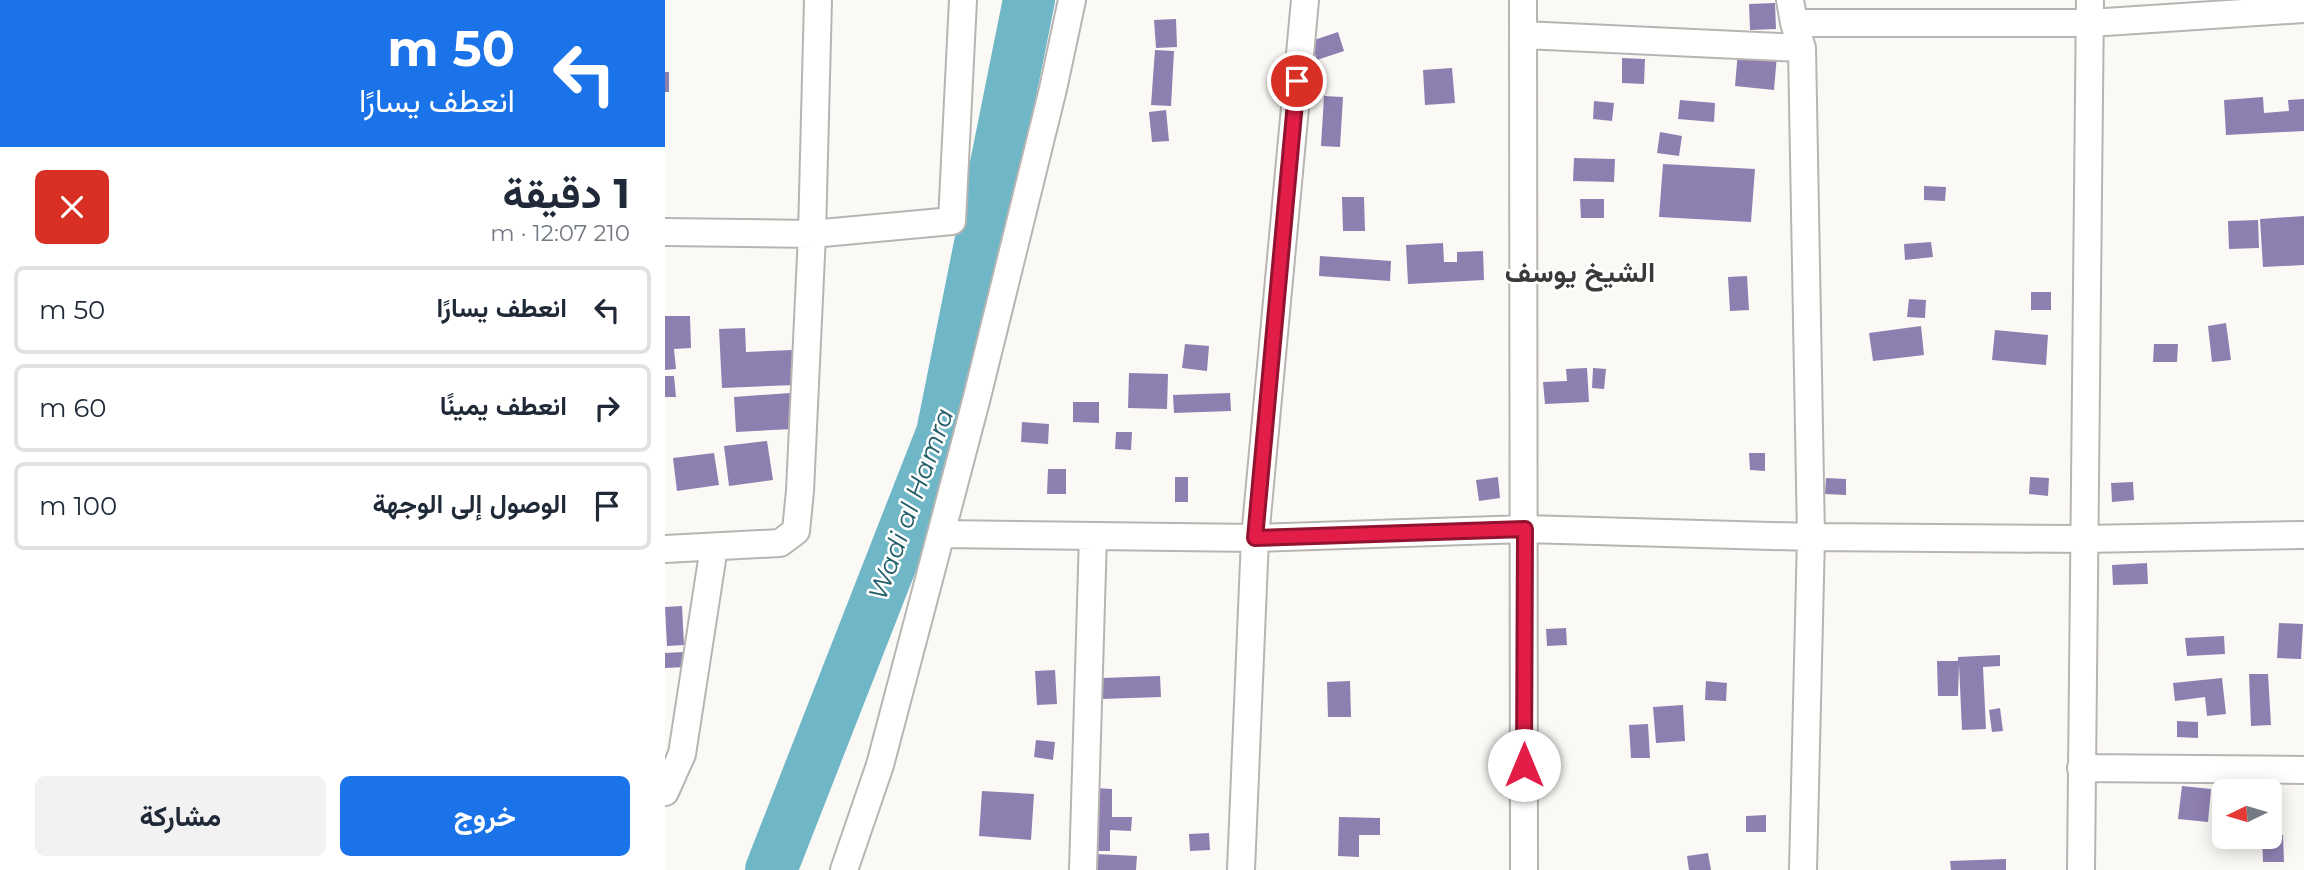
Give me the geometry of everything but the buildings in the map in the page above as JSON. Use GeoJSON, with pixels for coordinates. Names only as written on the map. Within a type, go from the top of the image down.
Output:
{"type":"FeatureCollection","features":[{"type":"Feature","properties":{"kind":"street"},"geometry":{"type":"LineString","coordinates":[[665,549],[780,543],[796,531],[812,234],[818,0]]}},
{"type":"Feature","properties":{"kind":"street"},"geometry":{"type":"LineString","coordinates":[[665,232],[812,234],[952,220],[963,0]]}},
{"type":"Feature","properties":{"kind":"street"},"geometry":{"type":"LineString","coordinates":[[844,870],[880,765],[976,401],[1050,103],[1072,0]]}},
{"type":"Feature","properties":{"kind":"street"},"geometry":{"type":"LineString","coordinates":[[1241,870],[1255,538],[1305,0]]}},
{"type":"Feature","properties":{"kind":"street"},"geometry":{"type":"LineString","coordinates":[[1523,0],[1524,870]]}},
{"type":"Feature","properties":{"kind":"street"},"geometry":{"type":"LineString","coordinates":[[1803,870],[1811,537],[1802,48],[1792,11],[2090,12],[2304,9]]}},
{"type":"Feature","properties":{"kind":"street"},"geometry":{"type":"LineString","coordinates":[[2081,870],[2090,12]]}},
{"type":"Feature","properties":{"kind":"street"},"geometry":{"type":"LineString","coordinates":[[1523,35],[1802,48]]}},
{"type":"Feature","properties":{"kind":"street"},"geometry":{"type":"LineString","coordinates":[[941,534],[1255,538],[1525,529],[1811,537],[2083,539],[2304,535]]}},
{"type":"Feature","properties":{"kind":"street"},"geometry":{"type":"LineString","coordinates":[[1083,870],[1093,536]]}},
{"type":"Feature","properties":{"kind":"street"},"geometry":{"type":"LineString","coordinates":[[665,793],[682,754],[714,547]]}},
{"type":"Feature","properties":{"kind":"street"},"geometry":{"type":"LineString","coordinates":[[2081,768],[2304,771]]}},
{"type":"Feature","properties":{"kind":"waterway","name":"Wadi al Hamra"},"geometry":{"type":"LineString","coordinates":[[771,870],[942,433],[1029,0]]}},
{"type":"Feature","properties":{"kind":"district","name":"الشيخ يوسف"},"geometry":{"type":"Point","coordinates":[1580,272]}},
{"type":"Feature","properties":{"kind":"route"},"geometry":{"type":"LineString","coordinates":[[1297,81],[1255,538],[1525,529],[1524,765]]}}]}
